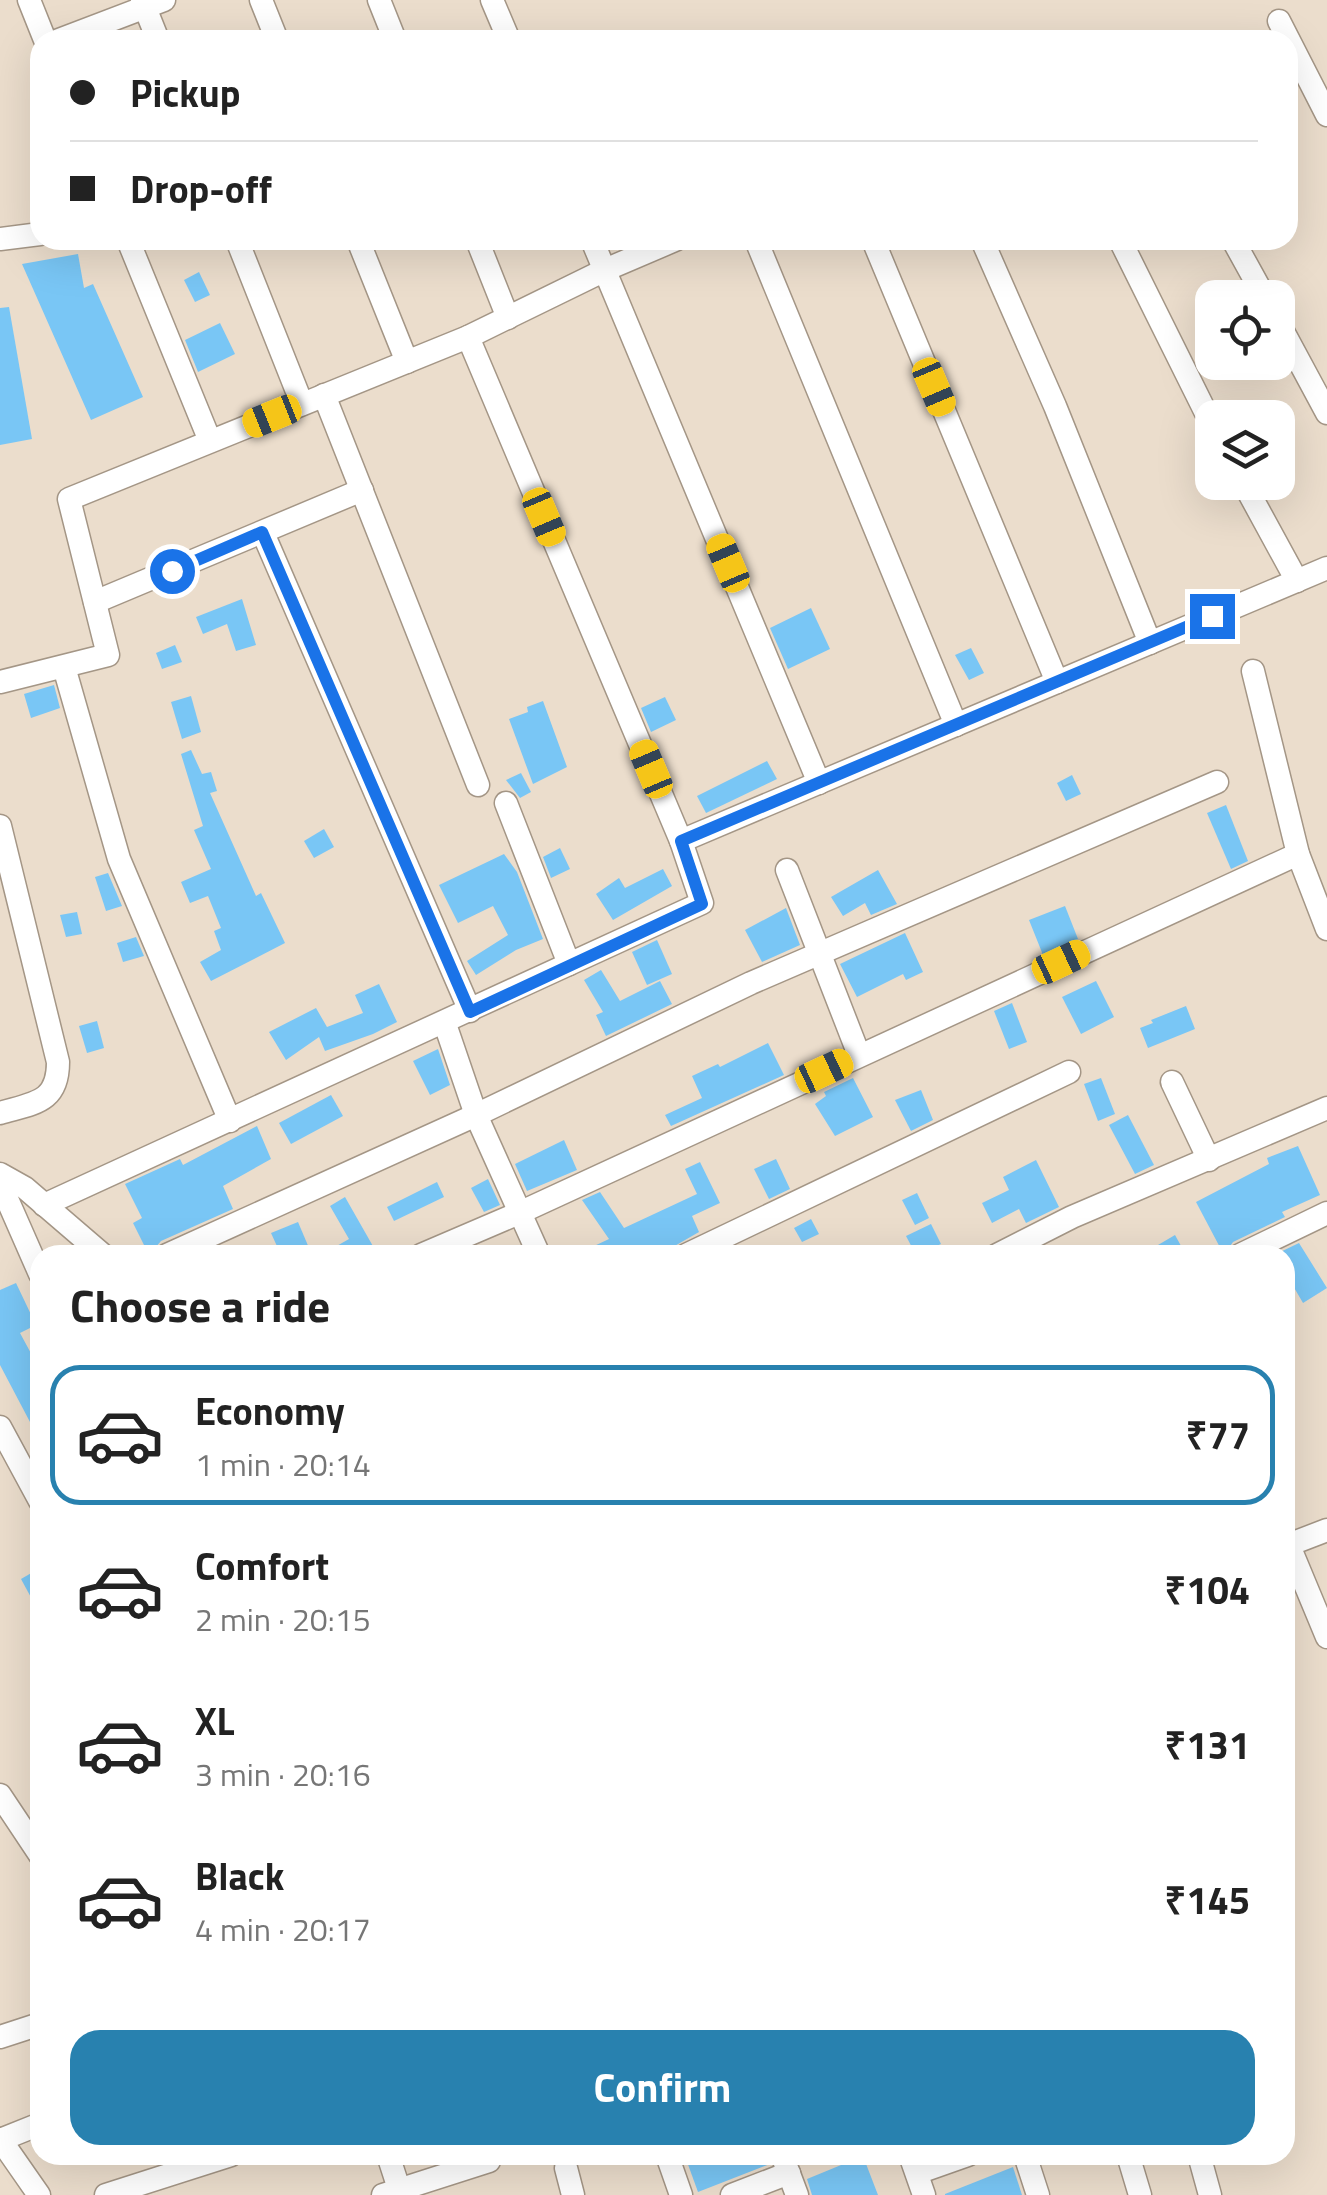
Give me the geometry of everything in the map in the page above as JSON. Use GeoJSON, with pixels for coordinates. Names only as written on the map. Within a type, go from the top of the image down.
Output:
{"type":"FeatureCollection","features":[{"type":"Feature","properties":{"kind":"street"},"geometry":{"type":"LineString","coordinates":[[30,0],[40,30]]}},
{"type":"Feature","properties":{"kind":"street"},"geometry":{"type":"LineString","coordinates":[[261,0],[273,30]]}},
{"type":"Feature","properties":{"kind":"street"},"geometry":{"type":"LineString","coordinates":[[379,0],[391,30]]}},
{"type":"Feature","properties":{"kind":"street"},"geometry":{"type":"LineString","coordinates":[[492,0],[505,30]]}},
{"type":"Feature","properties":{"kind":"street"},"geometry":{"type":"LineString","coordinates":[[84,30],[150,2],[156,30]]}},
{"type":"Feature","properties":{"kind":"street"},"geometry":{"type":"LineString","coordinates":[[1279,21],[1284,30]]}},
{"type":"Feature","properties":{"kind":"street"},"geometry":{"type":"LineString","coordinates":[[1298,58],[1327,115]]}},
{"type":"Feature","properties":{"kind":"street"},"geometry":{"type":"LineString","coordinates":[[0,239],[30,235]]}},
{"type":"Feature","properties":{"kind":"street"},"geometry":{"type":"LineString","coordinates":[[132,250],[210,441]]}},
{"type":"Feature","properties":{"kind":"street"},"geometry":{"type":"LineString","coordinates":[[242,250],[313,400],[362,490],[478,784]]}},
{"type":"Feature","properties":{"kind":"street"},"geometry":{"type":"LineString","coordinates":[[362,250],[407,362]]}},
{"type":"Feature","properties":{"kind":"street"},"geometry":{"type":"LineString","coordinates":[[480,250],[508,318]]}},
{"type":"Feature","properties":{"kind":"street"},"geometry":{"type":"LineString","coordinates":[[596,250],[819,783]]}},
{"type":"Feature","properties":{"kind":"street"},"geometry":{"type":"LineString","coordinates":[[0,682],[108,655],[69,499],[468,337],[652,250]]}},
{"type":"Feature","properties":{"kind":"street"},"geometry":{"type":"LineString","coordinates":[[760,250],[956,725]]}},
{"type":"Feature","properties":{"kind":"street"},"geometry":{"type":"LineString","coordinates":[[877,250],[1057,682]]}},
{"type":"Feature","properties":{"kind":"street"},"geometry":{"type":"LineString","coordinates":[[986,250],[1056,406],[1150,643]]}},
{"type":"Feature","properties":{"kind":"street"},"geometry":{"type":"LineString","coordinates":[[1125,250],[1199,400]]}},
{"type":"Feature","properties":{"kind":"street"},"geometry":{"type":"LineString","coordinates":[[1239,250],[1255,280]]}},
{"type":"Feature","properties":{"kind":"street"},"geometry":{"type":"LineString","coordinates":[[44,1205],[702,904],[681,841],[468,337]]}},
{"type":"Feature","properties":{"kind":"street"},"geometry":{"type":"LineString","coordinates":[[1295,354],[1327,413]]}},
{"type":"Feature","properties":{"kind":"street"},"geometry":{"type":"LineString","coordinates":[[95,602],[362,490]]}},
{"type":"Feature","properties":{"kind":"street"},"geometry":{"type":"LineString","coordinates":[[1254,500],[1297,581]]}},
{"type":"Feature","properties":{"kind":"street"},"geometry":{"type":"LineString","coordinates":[[262,532],[470,1012]]}},
{"type":"Feature","properties":{"kind":"street"},"geometry":{"type":"LineString","coordinates":[[681,841],[1327,568]]}},
{"type":"Feature","properties":{"kind":"street"},"geometry":{"type":"LineString","coordinates":[[64,667],[119,858],[230,1121]]}},
{"type":"Feature","properties":{"kind":"street"},"geometry":{"type":"LineString","coordinates":[[1254,670],[1298,854],[1327,929]]}},
{"type":"Feature","properties":{"kind":"street"},"geometry":{"type":"LineString","coordinates":[[189,1245],[476,1116],[751,983],[1217,782]]}},
{"type":"Feature","properties":{"kind":"street"},"geometry":{"type":"LineString","coordinates":[[506,803],[570,964]]}},
{"type":"Feature","properties":{"kind":"street"},"geometry":{"type":"LineString","coordinates":[[0,826],[58,1062],[58,1080],[51,1093],[38,1102],[0,1113]]}},
{"type":"Feature","properties":{"kind":"street"},"geometry":{"type":"LineString","coordinates":[[444,1245],[1298,854]]}},
{"type":"Feature","properties":{"kind":"street"},"geometry":{"type":"LineString","coordinates":[[787,870],[858,1055]]}},
{"type":"Feature","properties":{"kind":"street"},"geometry":{"type":"LineString","coordinates":[[444,1024],[476,1116],[534,1245]]}},
{"type":"Feature","properties":{"kind":"street"},"geometry":{"type":"LineString","coordinates":[[707,1245],[1069,1072]]}},
{"type":"Feature","properties":{"kind":"street"},"geometry":{"type":"LineString","coordinates":[[1172,1082],[1209,1160]]}},
{"type":"Feature","properties":{"kind":"street"},"geometry":{"type":"LineString","coordinates":[[1017,1245],[1327,1108]]}},
{"type":"Feature","properties":{"kind":"street"},"geometry":{"type":"LineString","coordinates":[[30,1252],[1,1188],[24,1188],[92,1245]]}},
{"type":"Feature","properties":{"kind":"street"},"geometry":{"type":"LineString","coordinates":[[1261,1245],[1327,1213]]}},
{"type":"Feature","properties":{"kind":"street"},"geometry":{"type":"LineString","coordinates":[[0,1427],[30,1482]]}},
{"type":"Feature","properties":{"kind":"street"},"geometry":{"type":"LineString","coordinates":[[1295,1538],[1327,1530]]}},
{"type":"Feature","properties":{"kind":"street"},"geometry":{"type":"LineString","coordinates":[[1295,1559],[1327,1637]]}},
{"type":"Feature","properties":{"kind":"street"},"geometry":{"type":"LineString","coordinates":[[0,1796],[30,1840]]}},
{"type":"Feature","properties":{"kind":"street"},"geometry":{"type":"LineString","coordinates":[[0,2037],[30,2027]]}},
{"type":"Feature","properties":{"kind":"street"},"geometry":{"type":"LineString","coordinates":[[30,2128],[0,2140],[39,2195]]}},
{"type":"Feature","properties":{"kind":"street"},"geometry":{"type":"LineString","coordinates":[[106,2195],[200,2165]]}},
{"type":"Feature","properties":{"kind":"street"},"geometry":{"type":"LineString","coordinates":[[390,2165],[394,2193],[477,2165]]}},
{"type":"Feature","properties":{"kind":"street"},"geometry":{"type":"LineString","coordinates":[[670,2165],[681,2195]]}},
{"type":"Feature","properties":{"kind":"street"},"geometry":{"type":"LineString","coordinates":[[917,2174],[941,2165]]}},
{"type":"Feature","properties":{"kind":"street"},"geometry":{"type":"LineString","coordinates":[[1028,2165],[1038,2195]]}},
{"type":"Feature","properties":{"kind":"street"},"geometry":{"type":"LineString","coordinates":[[1131,2165],[1140,2195]]}},
{"type":"Feature","properties":{"kind":"street"},"geometry":{"type":"LineString","coordinates":[[1202,2165],[1210,2195]]}},
{"type":"Feature","properties":{"kind":"street"},"geometry":{"type":"LineString","coordinates":[[566,2168],[573,2195]]}},
{"type":"Feature","properties":{"kind":"street"},"geometry":{"type":"LineString","coordinates":[[732,2195],[789,2174]]}},
{"type":"Feature","properties":{"kind":"building"},"geometry":{"type":"Polygon","coordinates":[[[78,254],[84,288],[93,284],[143,397],[91,420],[22,264],[78,254]]]}},
{"type":"Feature","properties":{"kind":"building"},"geometry":{"type":"Polygon","coordinates":[[[199,272],[210,295],[195,302],[184,280],[199,272]]]}},
{"type":"Feature","properties":{"kind":"building"},"geometry":{"type":"Polygon","coordinates":[[[9,307],[32,439],[0,445],[0,308],[9,307]]]}},
{"type":"Feature","properties":{"kind":"building"},"geometry":{"type":"Polygon","coordinates":[[[220,323],[235,354],[198,372],[185,340],[220,323]]]}},
{"type":"Feature","properties":{"kind":"building"},"geometry":{"type":"Polygon","coordinates":[[[242,599],[256,645],[236,651],[227,624],[203,634],[196,617],[242,599]]]}},
{"type":"Feature","properties":{"kind":"building"},"geometry":{"type":"Polygon","coordinates":[[[811,608],[830,649],[788,669],[770,628],[811,608]]]}},
{"type":"Feature","properties":{"kind":"building"},"geometry":{"type":"Polygon","coordinates":[[[175,645],[182,662],[162,669],[156,653],[175,645]]]}},
{"type":"Feature","properties":{"kind":"building"},"geometry":{"type":"Polygon","coordinates":[[[971,648],[984,673],[969,680],[955,655],[971,648]]]}},
{"type":"Feature","properties":{"kind":"building"},"geometry":{"type":"Polygon","coordinates":[[[54,685],[60,708],[31,718],[24,694],[54,685]]]}},
{"type":"Feature","properties":{"kind":"building"},"geometry":{"type":"Polygon","coordinates":[[[191,696],[201,732],[182,739],[171,702],[191,696]]]}},
{"type":"Feature","properties":{"kind":"building"},"geometry":{"type":"Polygon","coordinates":[[[665,697],[676,720],[651,732],[641,708],[665,697]]]}},
{"type":"Feature","properties":{"kind":"building"},"geometry":{"type":"Polygon","coordinates":[[[543,701],[567,767],[533,784],[509,719],[543,701]]]}},
{"type":"Feature","properties":{"kind":"building"},"geometry":{"type":"Polygon","coordinates":[[[191,750],[202,774],[211,772],[217,791],[210,793],[256,896],[261,893],[285,943],[211,981],[200,962],[221,950],[214,931],[221,928],[208,896],[190,903],[181,882],[211,869],[194,830],[203,826],[181,754],[191,750]]]}},
{"type":"Feature","properties":{"kind":"building"},"geometry":{"type":"Polygon","coordinates":[[[767,761],[777,779],[706,813],[697,796],[767,761]]]}},
{"type":"Feature","properties":{"kind":"building"},"geometry":{"type":"Polygon","coordinates":[[[521,773],[531,792],[520,798],[506,780],[521,773]]]}},
{"type":"Feature","properties":{"kind":"building"},"geometry":{"type":"Polygon","coordinates":[[[1072,775],[1081,794],[1066,801],[1057,783],[1072,775]]]}},
{"type":"Feature","properties":{"kind":"building"},"geometry":{"type":"Polygon","coordinates":[[[1226,805],[1248,861],[1231,869],[1207,813],[1226,805]]]}},
{"type":"Feature","properties":{"kind":"building"},"geometry":{"type":"Polygon","coordinates":[[[324,829],[334,847],[314,858],[304,841],[324,829]]]}},
{"type":"Feature","properties":{"kind":"building"},"geometry":{"type":"Polygon","coordinates":[[[560,848],[570,869],[551,878],[543,857],[560,848]]]}},
{"type":"Feature","properties":{"kind":"building"},"geometry":{"type":"Polygon","coordinates":[[[504,854],[517,872],[543,939],[516,950],[476,975],[467,961],[508,935],[493,906],[458,923],[439,885],[504,854]]]}},
{"type":"Feature","properties":{"kind":"building"},"geometry":{"type":"Polygon","coordinates":[[[663,869],[672,886],[613,920],[596,894],[619,878],[625,888],[663,869]]]}},
{"type":"Feature","properties":{"kind":"building"},"geometry":{"type":"Polygon","coordinates":[[[878,870],[897,904],[871,915],[865,903],[843,916],[831,897],[878,870]]]}},
{"type":"Feature","properties":{"kind":"building"},"geometry":{"type":"Polygon","coordinates":[[[108,873],[122,906],[106,911],[95,877],[108,873]]]}},
{"type":"Feature","properties":{"kind":"building"},"geometry":{"type":"Polygon","coordinates":[[[1065,906],[1078,939],[1043,955],[1029,920],[1065,906]]]}},
{"type":"Feature","properties":{"kind":"building"},"geometry":{"type":"Polygon","coordinates":[[[786,908],[800,945],[762,962],[745,930],[786,908]]]}},
{"type":"Feature","properties":{"kind":"building"},"geometry":{"type":"Polygon","coordinates":[[[77,912],[82,934],[66,937],[60,915],[77,912]]]}},
{"type":"Feature","properties":{"kind":"building"},"geometry":{"type":"Polygon","coordinates":[[[905,933],[923,972],[906,980],[903,974],[857,997],[840,964],[905,933]]]}},
{"type":"Feature","properties":{"kind":"building"},"geometry":{"type":"Polygon","coordinates":[[[136,937],[144,956],[123,962],[117,943],[136,937]]]}},
{"type":"Feature","properties":{"kind":"building"},"geometry":{"type":"Polygon","coordinates":[[[657,940],[672,974],[647,985],[632,952],[657,940]]]}},
{"type":"Feature","properties":{"kind":"building"},"geometry":{"type":"Polygon","coordinates":[[[601,970],[620,1001],[660,981],[672,1004],[606,1036],[596,1015],[603,1012],[584,980],[601,970]]]}},
{"type":"Feature","properties":{"kind":"building"},"geometry":{"type":"Polygon","coordinates":[[[1096,981],[1114,1017],[1081,1034],[1062,997],[1096,981]]]}},
{"type":"Feature","properties":{"kind":"building"},"geometry":{"type":"Polygon","coordinates":[[[379,984],[397,1022],[325,1051],[319,1037],[286,1060],[269,1032],[316,1008],[327,1027],[363,1013],[355,995],[379,984]]]}},
{"type":"Feature","properties":{"kind":"building"},"geometry":{"type":"Polygon","coordinates":[[[1012,1003],[1027,1042],[1009,1049],[994,1011],[1012,1003]]]}},
{"type":"Feature","properties":{"kind":"building"},"geometry":{"type":"Polygon","coordinates":[[[1186,1006],[1195,1029],[1148,1048],[1140,1028],[1186,1006]]]}},
{"type":"Feature","properties":{"kind":"building"},"geometry":{"type":"Polygon","coordinates":[[[97,1021],[104,1048],[87,1053],[79,1026],[97,1021]]]}},
{"type":"Feature","properties":{"kind":"building"},"geometry":{"type":"Polygon","coordinates":[[[768,1043],[784,1075],[671,1126],[665,1115],[702,1098],[692,1076],[768,1043]]]}},
{"type":"Feature","properties":{"kind":"building"},"geometry":{"type":"Polygon","coordinates":[[[438,1049],[450,1085],[430,1095],[413,1061],[438,1049]]]}},
{"type":"Feature","properties":{"kind":"building"},"geometry":{"type":"Polygon","coordinates":[[[853,1078],[873,1117],[835,1136],[815,1104],[826,1096],[824,1092],[853,1078]]]}},
{"type":"Feature","properties":{"kind":"building"},"geometry":{"type":"Polygon","coordinates":[[[1101,1078],[1115,1114],[1098,1121],[1084,1084],[1101,1078]]]}},
{"type":"Feature","properties":{"kind":"building"},"geometry":{"type":"Polygon","coordinates":[[[921,1090],[933,1120],[911,1131],[895,1100],[921,1090]]]}},
{"type":"Feature","properties":{"kind":"building"},"geometry":{"type":"Polygon","coordinates":[[[331,1095],[343,1116],[291,1144],[279,1123],[331,1095]]]}},
{"type":"Feature","properties":{"kind":"building"},"geometry":{"type":"Polygon","coordinates":[[[1128,1115],[1154,1165],[1135,1174],[1109,1125],[1128,1115]]]}},
{"type":"Feature","properties":{"kind":"building"},"geometry":{"type":"Polygon","coordinates":[[[257,1126],[271,1159],[223,1186],[233,1209],[158,1245],[144,1245],[133,1223],[142,1218],[125,1184],[180,1159],[183,1165],[257,1126]]]}},
{"type":"Feature","properties":{"kind":"building"},"geometry":{"type":"Polygon","coordinates":[[[564,1140],[577,1170],[527,1191],[515,1164],[564,1140]]]}},
{"type":"Feature","properties":{"kind":"building"},"geometry":{"type":"Polygon","coordinates":[[[1298,1146],[1320,1195],[1282,1212],[1285,1217],[1231,1245],[1219,1245],[1196,1202],[1269,1164],[1267,1158],[1298,1146]]]}},
{"type":"Feature","properties":{"kind":"building"},"geometry":{"type":"Polygon","coordinates":[[[776,1159],[790,1189],[769,1199],[754,1169],[776,1159]]]}},
{"type":"Feature","properties":{"kind":"building"},"geometry":{"type":"Polygon","coordinates":[[[1036,1160],[1059,1207],[1026,1223],[1019,1209],[992,1223],[982,1203],[1009,1190],[1003,1177],[1036,1160]]]}},
{"type":"Feature","properties":{"kind":"building"},"geometry":{"type":"Polygon","coordinates":[[[700,1162],[720,1203],[692,1216],[699,1232],[676,1245],[596,1245],[609,1239],[582,1200],[600,1192],[624,1228],[697,1194],[685,1169],[700,1162]]]}},
{"type":"Feature","properties":{"kind":"building"},"geometry":{"type":"Polygon","coordinates":[[[488,1179],[500,1205],[484,1212],[471,1188],[488,1179]]]}},
{"type":"Feature","properties":{"kind":"building"},"geometry":{"type":"Polygon","coordinates":[[[437,1182],[444,1197],[394,1221],[387,1207],[437,1182]]]}},
{"type":"Feature","properties":{"kind":"building"},"geometry":{"type":"Polygon","coordinates":[[[917,1193],[929,1218],[915,1225],[902,1200],[917,1193]]]}},
{"type":"Feature","properties":{"kind":"building"},"geometry":{"type":"Polygon","coordinates":[[[345,1197],[372,1245],[338,1245],[349,1239],[330,1206],[345,1197]]]}},
{"type":"Feature","properties":{"kind":"building"},"geometry":{"type":"Polygon","coordinates":[[[811,1219],[819,1234],[802,1242],[794,1228],[811,1219]]]}},
{"type":"Feature","properties":{"kind":"building"},"geometry":{"type":"Polygon","coordinates":[[[298,1222],[308,1245],[276,1245],[271,1233],[298,1222]]]}},
{"type":"Feature","properties":{"kind":"building"},"geometry":{"type":"Polygon","coordinates":[[[931,1224],[941,1244],[911,1245],[906,1236],[931,1224]]]}},
{"type":"Feature","properties":{"kind":"building"},"geometry":{"type":"Polygon","coordinates":[[[1175,1235],[1180,1245],[1158,1245],[1175,1235]]]}},
{"type":"Feature","properties":{"kind":"building"},"geometry":{"type":"Polygon","coordinates":[[[1299,1243],[1327,1288],[1303,1303],[1295,1289],[1295,1245],[1299,1243]]]}},
{"type":"Feature","properties":{"kind":"building"},"geometry":{"type":"Polygon","coordinates":[[[16,1283],[30,1312],[30,1328],[20,1333],[30,1352],[30,1422],[0,1365],[0,1290],[16,1283]]]}},
{"type":"Feature","properties":{"kind":"building"},"geometry":{"type":"Polygon","coordinates":[[[30,1574],[30,1596],[21,1579],[30,1574]]]}},
{"type":"Feature","properties":{"kind":"building"},"geometry":{"type":"Polygon","coordinates":[[[688,2165],[767,2165],[698,2192],[688,2165]]]}},
{"type":"Feature","properties":{"kind":"building"},"geometry":{"type":"Polygon","coordinates":[[[841,2165],[866,2165],[878,2195],[812,2195],[807,2179],[841,2165]]]}},
{"type":"Feature","properties":{"kind":"building"},"geometry":{"type":"Polygon","coordinates":[[[1013,2167],[1022,2195],[945,2195],[945,2194],[1013,2167]]]}},
{"type":"Feature","properties":{"kind":"route"},"geometry":{"type":"LineString","coordinates":[[172,571],[262,532],[470,1012],[702,904],[681,841],[1212,616]]}}]}
